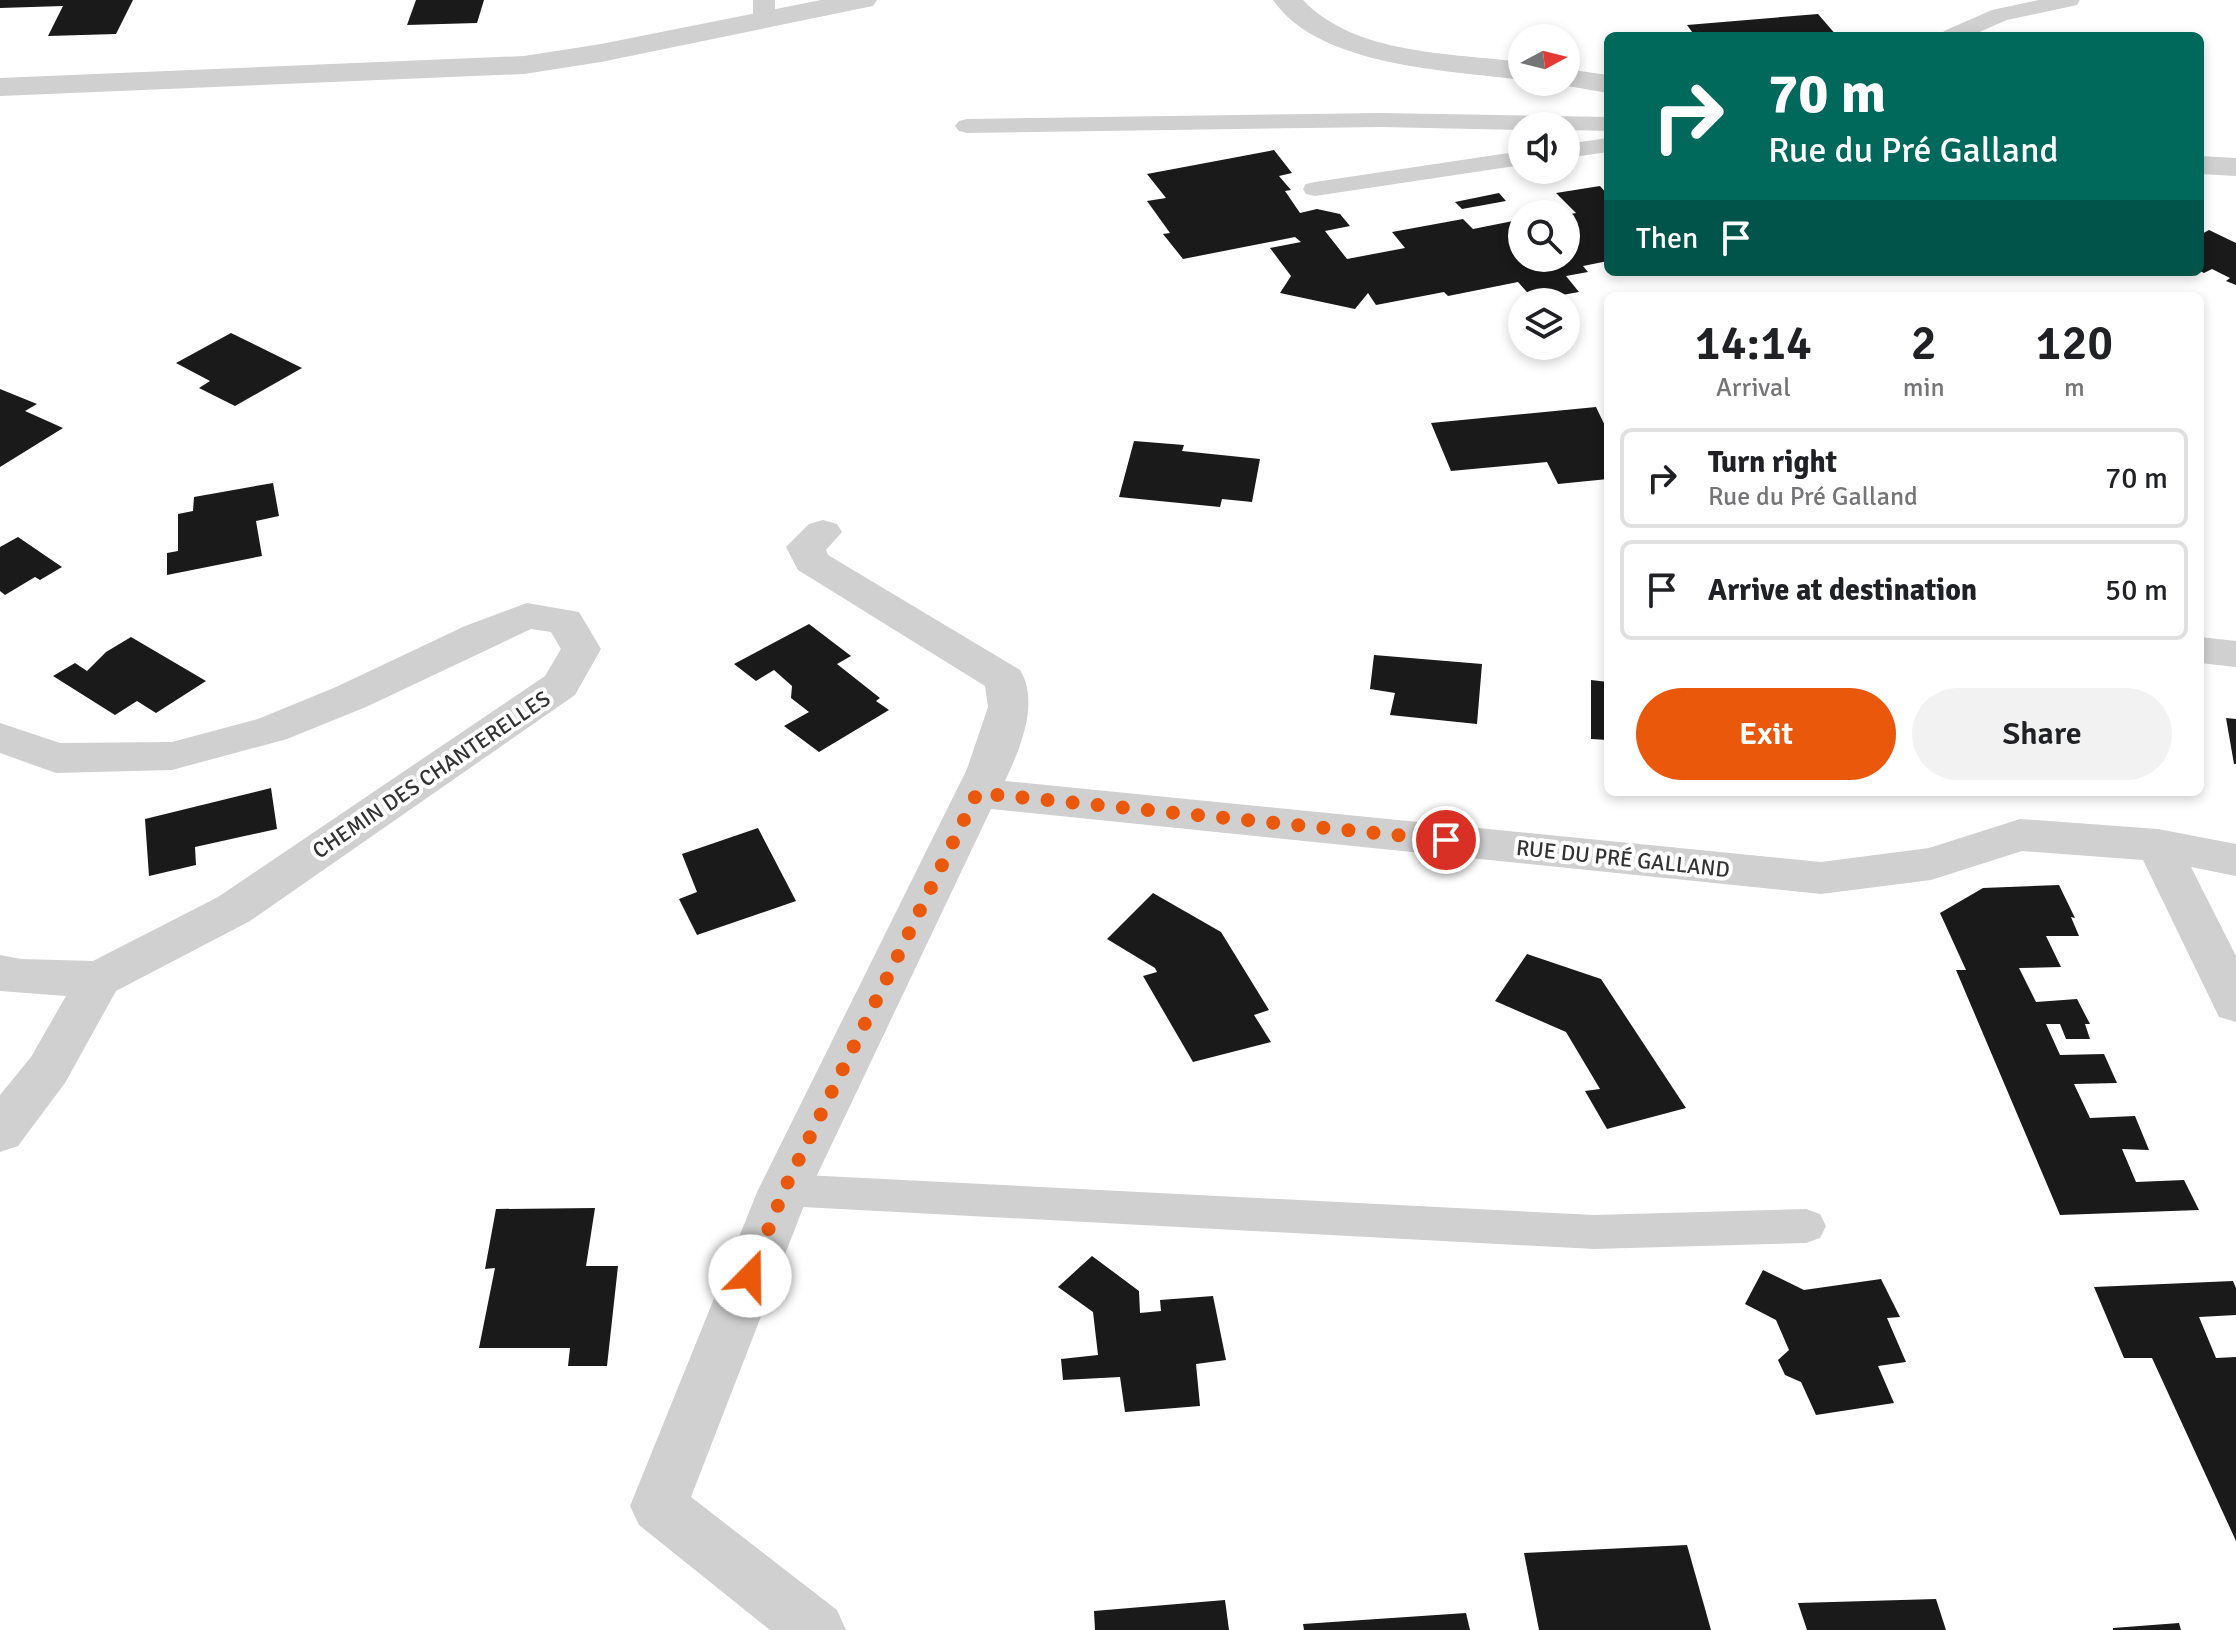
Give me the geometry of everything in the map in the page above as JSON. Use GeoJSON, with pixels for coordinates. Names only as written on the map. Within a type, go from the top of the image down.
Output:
{"type":"FeatureCollection","features":[{"type":"Feature","properties":{"kind":"street"},"geometry":{"type":"LineString","coordinates":[[0,87],[524,65],[601,53],[764,10],[863,0]]}},
{"type":"Feature","properties":{"kind":"street"},"geometry":{"type":"LineString","coordinates":[[1287,0],[1311,22],[1363,47],[1508,69]]}},
{"type":"Feature","properties":{"kind":"street"},"geometry":{"type":"LineString","coordinates":[[1580,80],[1604,83]]}},
{"type":"Feature","properties":{"kind":"street"},"geometry":{"type":"LineString","coordinates":[[2204,165],[2236,167]]}},
{"type":"Feature","properties":{"kind":"street"},"geometry":{"type":"LineString","coordinates":[[816,1630],[659,1506],[784,1190],[989,769],[1009,707],[1005,680],[812,562],[805,547],[823,532]]}},
{"type":"Feature","properties":{"kind":"street","name":"CHEMIN DES CHANTERELLES"},"geometry":{"type":"LineString","coordinates":[[0,737],[56,758],[172,756],[272,729],[351,697],[479,635],[527,616],[565,621],[581,649],[560,685],[234,909],[99,979],[21,977],[0,973]]}},
{"type":"Feature","properties":{"kind":"street"},"geometry":{"type":"LineString","coordinates":[[2204,650],[2236,654]]}},
{"type":"Feature","properties":{"kind":"street","name":"RUE DU PRÉ GALLAND"},"geometry":{"type":"LineString","coordinates":[[977,793],[1821,878],[1931,864],[2020,835],[2158,845],[2236,860]]}},
{"type":"Feature","properties":{"kind":"street"},"geometry":{"type":"LineString","coordinates":[[2158,845],[2236,1004]]}},
{"type":"Feature","properties":{"kind":"street"},"geometry":{"type":"LineString","coordinates":[[0,1132],[48,1070],[99,979]]}},
{"type":"Feature","properties":{"kind":"lane"},"geometry":{"type":"LineString","coordinates":[[1961,32],[2000,15],[2069,0]]}},
{"type":"Feature","properties":{"kind":"lane"},"geometry":{"type":"LineString","coordinates":[[967,126],[1381,120],[1604,124]]}},
{"type":"Feature","properties":{"kind":"lane"},"geometry":{"type":"LineString","coordinates":[[1580,149],[1604,146]]}},
{"type":"Feature","properties":{"kind":"lane"},"geometry":{"type":"LineString","coordinates":[[1315,189],[1508,160]]}},
{"type":"Feature","properties":{"kind":"lane"},"geometry":{"type":"LineString","coordinates":[[784,1190],[1594,1232],[1806,1226]]}},
{"type":"Feature","properties":{"kind":"building"},"geometry":{"type":"Polygon","coordinates":[[[0,0],[133,0],[116,34],[48,36],[63,6],[0,8],[0,0]]]}},
{"type":"Feature","properties":{"kind":"building"},"geometry":{"type":"Polygon","coordinates":[[[416,0],[484,0],[477,23],[407,25],[416,0]]]}},
{"type":"Feature","properties":{"kind":"building"},"geometry":{"type":"Polygon","coordinates":[[[1818,14],[1834,32],[1692,32],[1687,25],[1818,14]]]}},
{"type":"Feature","properties":{"kind":"building"},"geometry":{"type":"Polygon","coordinates":[[[1274,150],[1292,173],[1279,176],[1291,190],[1285,191],[1300,213],[1317,209],[1340,214],[1350,226],[1325,231],[1347,259],[1405,248],[1392,232],[1463,219],[1473,229],[1508,222],[1508,272],[1580,272],[1580,200],[1563,200],[1556,193],[1600,186],[1604,190],[1604,262],[1583,266],[1588,272],[1566,276],[1576,288],[1523,288],[1518,282],[1448,296],[1444,292],[1376,305],[1368,293],[1355,309],[1280,293],[1291,276],[1270,248],[1301,242],[1295,237],[1183,259],[1163,234],[1170,233],[1147,201],[1166,198],[1147,174],[1274,150]]]}},
{"type":"Feature","properties":{"kind":"building"},"geometry":{"type":"Polygon","coordinates":[[[1499,193],[1506,201],[1462,209],[1455,202],[1499,193]]]}},
{"type":"Feature","properties":{"kind":"building"},"geometry":{"type":"Polygon","coordinates":[[[2209,230],[2236,243],[2236,285],[2226,281],[2230,278],[2212,269],[2204,273],[2204,233],[2209,230]]]}},
{"type":"Feature","properties":{"kind":"building"},"geometry":{"type":"Polygon","coordinates":[[[231,333],[302,368],[235,406],[199,388],[210,381],[176,363],[231,333]]]}},
{"type":"Feature","properties":{"kind":"building"},"geometry":{"type":"Polygon","coordinates":[[[0,389],[37,404],[25,411],[63,428],[0,467],[0,389]]]}},
{"type":"Feature","properties":{"kind":"building"},"geometry":{"type":"Polygon","coordinates":[[[1596,407],[1604,424],[1604,479],[1558,484],[1547,462],[1451,471],[1431,423],[1596,407]]]}},
{"type":"Feature","properties":{"kind":"building"},"geometry":{"type":"Polygon","coordinates":[[[1134,441],[1184,445],[1182,451],[1260,459],[1252,502],[1222,499],[1220,507],[1119,497],[1134,441]]]}},
{"type":"Feature","properties":{"kind":"building"},"geometry":{"type":"Polygon","coordinates":[[[273,483],[279,516],[256,521],[262,556],[167,575],[167,553],[178,551],[178,514],[193,511],[194,497],[273,483]]]}},
{"type":"Feature","properties":{"kind":"building"},"geometry":{"type":"Polygon","coordinates":[[[18,537],[62,567],[40,580],[35,577],[5,595],[0,591],[0,547],[18,537]]]}},
{"type":"Feature","properties":{"kind":"building"},"geometry":{"type":"Polygon","coordinates":[[[809,624],[851,656],[837,664],[880,698],[876,701],[889,710],[819,752],[784,726],[809,712],[791,698],[792,686],[774,670],[756,681],[734,664],[809,624]]]}},
{"type":"Feature","properties":{"kind":"building"},"geometry":{"type":"Polygon","coordinates":[[[131,637],[206,681],[156,713],[137,701],[115,715],[53,676],[75,663],[87,671],[106,652],[131,637]]]}},
{"type":"Feature","properties":{"kind":"building"},"geometry":{"type":"Polygon","coordinates":[[[1374,655],[1482,664],[1477,724],[1390,715],[1395,693],[1370,689],[1374,655]]]}},
{"type":"Feature","properties":{"kind":"building"},"geometry":{"type":"Polygon","coordinates":[[[1591,680],[1604,682],[1604,740],[1591,739],[1591,680]]]}},
{"type":"Feature","properties":{"kind":"building"},"geometry":{"type":"Polygon","coordinates":[[[2226,718],[2236,719],[2236,764],[2234,764],[2226,718]]]}},
{"type":"Feature","properties":{"kind":"building"},"geometry":{"type":"Polygon","coordinates":[[[271,788],[277,829],[195,847],[196,865],[149,876],[145,819],[271,788]]]}},
{"type":"Feature","properties":{"kind":"building"},"geometry":{"type":"Polygon","coordinates":[[[758,828],[796,901],[697,935],[679,899],[697,892],[682,854],[758,828]]]}},
{"type":"Feature","properties":{"kind":"building"},"geometry":{"type":"Polygon","coordinates":[[[2059,885],[2075,918],[2071,917],[2079,936],[2046,936],[2061,967],[2019,968],[2036,1002],[2077,999],[2090,1024],[2085,1024],[2090,1039],[2066,1039],[2060,1024],[2046,1024],[2060,1055],[2104,1054],[2117,1083],[2074,1084],[2090,1118],[2135,1116],[2149,1150],[2122,1149],[2136,1182],[2184,1180],[2199,1210],[2060,1215],[1956,970],[1966,970],[1940,913],[1983,888],[2059,885]]]}},
{"type":"Feature","properties":{"kind":"building"},"geometry":{"type":"Polygon","coordinates":[[[1153,893],[1221,932],[1269,1010],[1254,1015],[1271,1042],[1193,1062],[1143,976],[1157,972],[1155,968],[1107,939],[1153,893]]]}},
{"type":"Feature","properties":{"kind":"building"},"geometry":{"type":"Polygon","coordinates":[[[1527,954],[1601,979],[1686,1108],[1607,1129],[1585,1091],[1600,1089],[1566,1032],[1495,1001],[1527,954]]]}},
{"type":"Feature","properties":{"kind":"building"},"geometry":{"type":"Polygon","coordinates":[[[595,1208],[586,1266],[618,1266],[607,1366],[568,1366],[570,1348],[479,1348],[495,1268],[485,1269],[496,1209],[595,1208]]]}},
{"type":"Feature","properties":{"kind":"building"},"geometry":{"type":"Polygon","coordinates":[[[1092,1256],[1139,1291],[1140,1313],[1161,1311],[1160,1300],[1213,1296],[1226,1360],[1196,1364],[1200,1406],[1125,1412],[1120,1377],[1063,1380],[1061,1359],[1098,1355],[1093,1312],[1058,1287],[1092,1256]]]}},
{"type":"Feature","properties":{"kind":"building"},"geometry":{"type":"Polygon","coordinates":[[[1763,1270],[1804,1290],[1881,1279],[1900,1317],[1887,1318],[1906,1362],[1878,1366],[1894,1403],[1816,1415],[1801,1382],[1785,1375],[1778,1360],[1789,1350],[1776,1320],[1745,1304],[1763,1270]]]}},
{"type":"Feature","properties":{"kind":"building"},"geometry":{"type":"Polygon","coordinates":[[[2233,1281],[2236,1315],[2199,1317],[2216,1358],[2236,1357],[2236,1541],[2152,1358],[2124,1358],[2094,1287],[2233,1281]]]}},
{"type":"Feature","properties":{"kind":"building"},"geometry":{"type":"Polygon","coordinates":[[[1687,1545],[1711,1630],[1539,1630],[1524,1553],[1687,1545]]]}},
{"type":"Feature","properties":{"kind":"building"},"geometry":{"type":"Polygon","coordinates":[[[1936,1599],[1946,1630],[1807,1630],[1798,1603],[1936,1599]]]}},
{"type":"Feature","properties":{"kind":"building"},"geometry":{"type":"Polygon","coordinates":[[[1225,1600],[1229,1630],[1095,1630],[1094,1611],[1225,1600]]]}},
{"type":"Feature","properties":{"kind":"building"},"geometry":{"type":"Polygon","coordinates":[[[1466,1613],[1470,1630],[1304,1630],[1303,1624],[1466,1613]]]}},
{"type":"Feature","properties":{"kind":"building"},"geometry":{"type":"Polygon","coordinates":[[[2179,1623],[2181,1630],[2113,1630],[2113,1628],[2179,1623]]]}},
{"type":"Feature","properties":{"kind":"route"},"geometry":{"type":"LineString","coordinates":[[750,1276],[784,1190],[977,793],[1446,840]]}}]}
